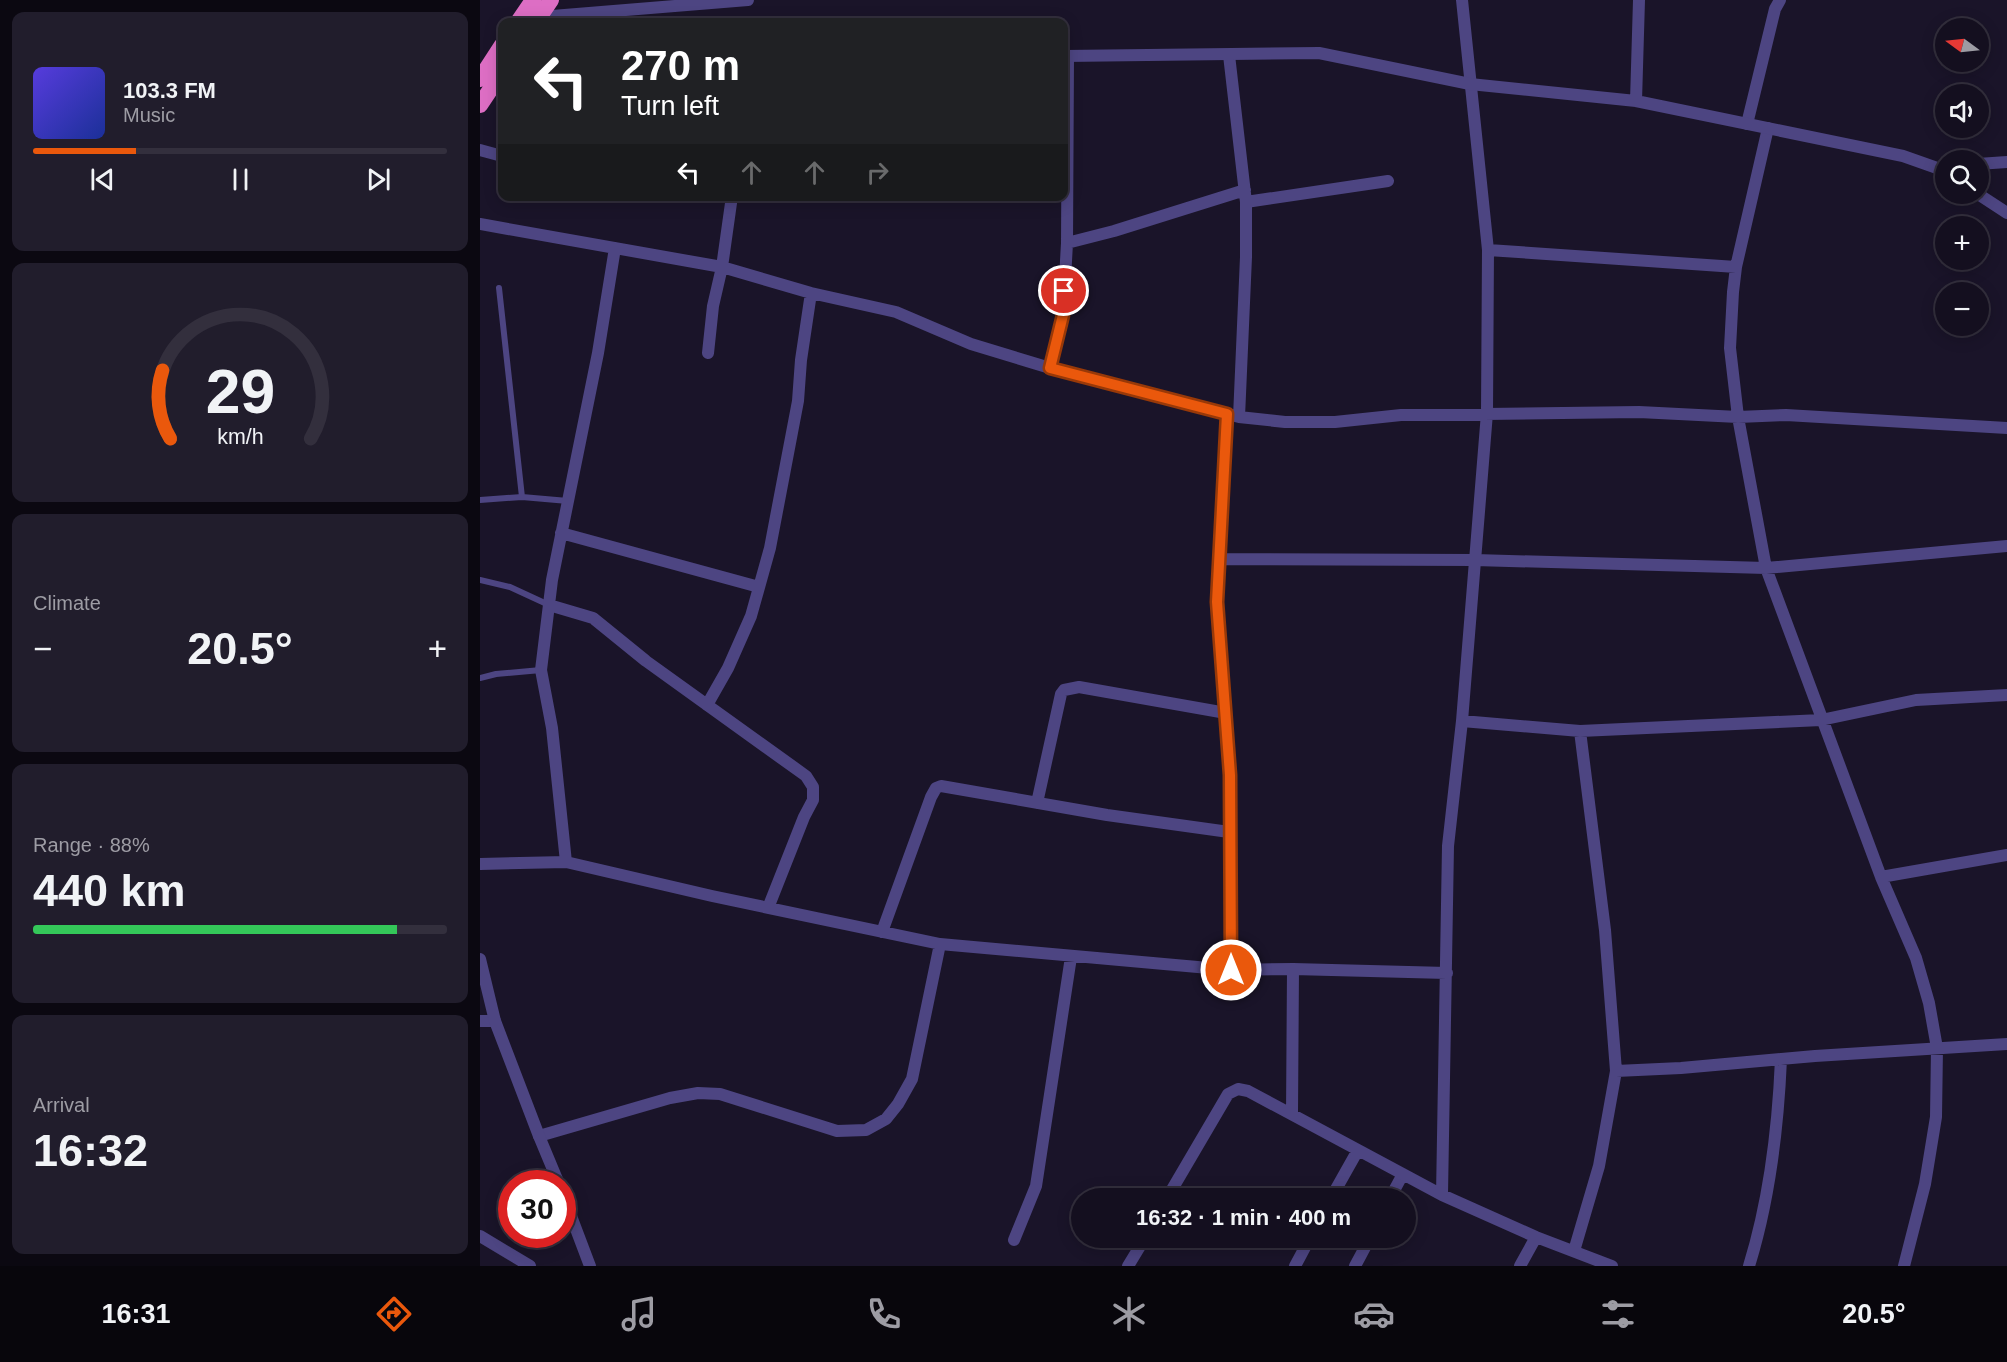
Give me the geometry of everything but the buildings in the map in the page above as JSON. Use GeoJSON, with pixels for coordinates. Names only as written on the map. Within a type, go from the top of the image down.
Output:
{"type":"FeatureCollection","features":[{"type":"Feature","properties":{"kind":"highway"},"geometry":{"type":"LineString","coordinates":[[521,18],[533,0]]}},
{"type":"Feature","properties":{"kind":"highway"},"geometry":{"type":"LineString","coordinates":[[539,18],[551,0]]}},
{"type":"Feature","properties":{"kind":"highway"},"geometry":{"type":"LineString","coordinates":[[480,79],[498,51]]}},
{"type":"Feature","properties":{"kind":"highway"},"geometry":{"type":"LineString","coordinates":[[480,105],[498,78]]}},
{"type":"Feature","properties":{"kind":"street"},"geometry":{"type":"LineString","coordinates":[[559,18],[748,0]]}},
{"type":"Feature","properties":{"kind":"street"},"geometry":{"type":"LineString","coordinates":[[1442,1195],[1448,846],[1462,721],[1487,413],[1488,250],[1462,0]]}},
{"type":"Feature","properties":{"kind":"street"},"geometry":{"type":"LineString","coordinates":[[1636,101],[1639,0]]}},
{"type":"Feature","properties":{"kind":"street"},"geometry":{"type":"LineString","coordinates":[[1747,124],[1775,9],[1780,0]]}},
{"type":"Feature","properties":{"kind":"street"},"geometry":{"type":"LineString","coordinates":[[1068,56],[1318,53],[1470,84],[1636,101],[1903,156],[1935,167]]}},
{"type":"Feature","properties":{"kind":"street"},"geometry":{"type":"LineString","coordinates":[[1229,55],[1246,196],[1246,257],[1217,602],[1230,775],[1231,970]]}},
{"type":"Feature","properties":{"kind":"street"},"geometry":{"type":"LineString","coordinates":[[1768,128],[1736,267],[1730,348],[1738,417],[1766,568],[1881,877],[1916,958],[1929,1004],[1937,1048],[1936,1117],[1925,1184],[1904,1266]]}},
{"type":"Feature","properties":{"kind":"street"},"geometry":{"type":"LineString","coordinates":[[480,150],[498,155]]}},
{"type":"Feature","properties":{"kind":"street"},"geometry":{"type":"LineString","coordinates":[[1989,163],[2007,162]]}},
{"type":"Feature","properties":{"kind":"street"},"geometry":{"type":"LineString","coordinates":[[1067,243],[1246,196],[1388,181]]}},
{"type":"Feature","properties":{"kind":"street"},"geometry":{"type":"LineString","coordinates":[[708,353],[713,306],[722,267],[731,201]]}},
{"type":"Feature","properties":{"kind":"street"},"geometry":{"type":"LineString","coordinates":[[1050,368],[1063,315],[1067,201]]}},
{"type":"Feature","properties":{"kind":"street"},"geometry":{"type":"LineString","coordinates":[[1989,201],[2007,213]]}},
{"type":"Feature","properties":{"kind":"street"},"geometry":{"type":"LineString","coordinates":[[480,224],[722,267],[811,293],[896,312],[971,344],[1050,368],[1233,416],[1285,422],[1335,422],[1401,415],[1639,412],[1738,417],[1786,415],[2007,428]]}},
{"type":"Feature","properties":{"kind":"street"},"geometry":{"type":"LineString","coordinates":[[566,862],[552,728],[541,670],[552,580],[598,353],[615,249]]}},
{"type":"Feature","properties":{"kind":"street"},"geometry":{"type":"LineString","coordinates":[[1488,250],[1736,267]]}},
{"type":"Feature","properties":{"kind":"street"},"geometry":{"type":"LineString","coordinates":[[707,705],[728,668],[751,616],[770,548],[798,401],[801,360],[811,293]]}},
{"type":"Feature","properties":{"kind":"street"},"geometry":{"type":"LineString","coordinates":[[561,533],[759,587]]}},
{"type":"Feature","properties":{"kind":"street"},"geometry":{"type":"LineString","coordinates":[[1221,559],[1475,560],[1766,568],[2007,546]]}},
{"type":"Feature","properties":{"kind":"street"},"geometry":{"type":"LineString","coordinates":[[549,605],[593,618],[646,661],[806,776],[813,787],[813,800],[768,908]]}},
{"type":"Feature","properties":{"kind":"street"},"geometry":{"type":"LineString","coordinates":[[1037,803],[1061,694],[1064,690],[1079,687],[1226,713]]}},
{"type":"Feature","properties":{"kind":"street"},"geometry":{"type":"LineString","coordinates":[[1462,721],[1580,730],[1821,720],[1916,700],[2007,694]]}},
{"type":"Feature","properties":{"kind":"street"},"geometry":{"type":"LineString","coordinates":[[1575,1251],[1599,1166],[1616,1071],[1605,930],[1580,730]]}},
{"type":"Feature","properties":{"kind":"street"},"geometry":{"type":"LineString","coordinates":[[882,932],[936,788],[941,786],[1107,815],[1229,832]]}},
{"type":"Feature","properties":{"kind":"street"},"geometry":{"type":"LineString","coordinates":[[1881,877],[2007,855]]}},
{"type":"Feature","properties":{"kind":"street"},"geometry":{"type":"LineString","coordinates":[[480,864],[566,862],[940,944],[1231,970],[1293,969],[1447,973]]}},
{"type":"Feature","properties":{"kind":"street"},"geometry":{"type":"LineString","coordinates":[[539,1136],[670,1098],[698,1093],[720,1094],[837,1131],[866,1130],[886,1119],[898,1104],[912,1079],[940,944]]}},
{"type":"Feature","properties":{"kind":"street"},"geometry":{"type":"LineString","coordinates":[[1014,1240],[1036,1186],[1071,957]]}},
{"type":"Feature","properties":{"kind":"street"},"geometry":{"type":"LineString","coordinates":[[480,959],[495,1021],[553,1170]]}},
{"type":"Feature","properties":{"kind":"street"},"geometry":{"type":"LineString","coordinates":[[1292,1114],[1293,969]]}},
{"type":"Feature","properties":{"kind":"street"},"geometry":{"type":"LineString","coordinates":[[480,1021],[495,1021]]}},
{"type":"Feature","properties":{"kind":"street"},"geometry":{"type":"LineString","coordinates":[[1616,1071],[2007,1044]]}},
{"type":"Feature","properties":{"kind":"street"},"geometry":{"type":"LineString","coordinates":[[1749,1266],[1758,1236],[1772,1169],[1779,1116],[1781,1059]]}},
{"type":"Feature","properties":{"kind":"street"},"geometry":{"type":"LineString","coordinates":[[1173,1188],[1228,1094],[1238,1089],[1248,1091],[1442,1195],[1536,1237],[1612,1266]]}},
{"type":"Feature","properties":{"kind":"street"},"geometry":{"type":"LineString","coordinates":[[1337,1188],[1358,1150]]}},
{"type":"Feature","properties":{"kind":"street"},"geometry":{"type":"LineString","coordinates":[[1395,1188],[1403,1174]]}},
{"type":"Feature","properties":{"kind":"street"},"geometry":{"type":"LineString","coordinates":[[576,1229],[590,1266]]}},
{"type":"Feature","properties":{"kind":"street"},"geometry":{"type":"LineString","coordinates":[[1520,1266],[1536,1237]]}},
{"type":"Feature","properties":{"kind":"street"},"geometry":{"type":"LineString","coordinates":[[481,1239],[530,1266]]}},
{"type":"Feature","properties":{"kind":"street"},"geometry":{"type":"LineString","coordinates":[[1128,1266],[1139,1248]]}},
{"type":"Feature","properties":{"kind":"street"},"geometry":{"type":"LineString","coordinates":[[1295,1266],[1305,1248]]}},
{"type":"Feature","properties":{"kind":"street"},"geometry":{"type":"LineString","coordinates":[[1355,1266],[1365,1248]]}},
{"type":"Feature","properties":{"kind":"lane"},"geometry":{"type":"LineString","coordinates":[[499,288],[522,497]]}},
{"type":"Feature","properties":{"kind":"lane"},"geometry":{"type":"LineString","coordinates":[[480,500],[522,497],[568,501]]}},
{"type":"Feature","properties":{"kind":"lane"},"geometry":{"type":"LineString","coordinates":[[480,580],[510,586],[549,605]]}},
{"type":"Feature","properties":{"kind":"lane"},"geometry":{"type":"LineString","coordinates":[[480,678],[496,674],[541,670]]}},
{"type":"Feature","properties":{"kind":"route"},"geometry":{"type":"LineString","coordinates":[[1064,291],[1063,315],[1050,368],[1227,414],[1217,602],[1230,775],[1231,970]]}}]}
